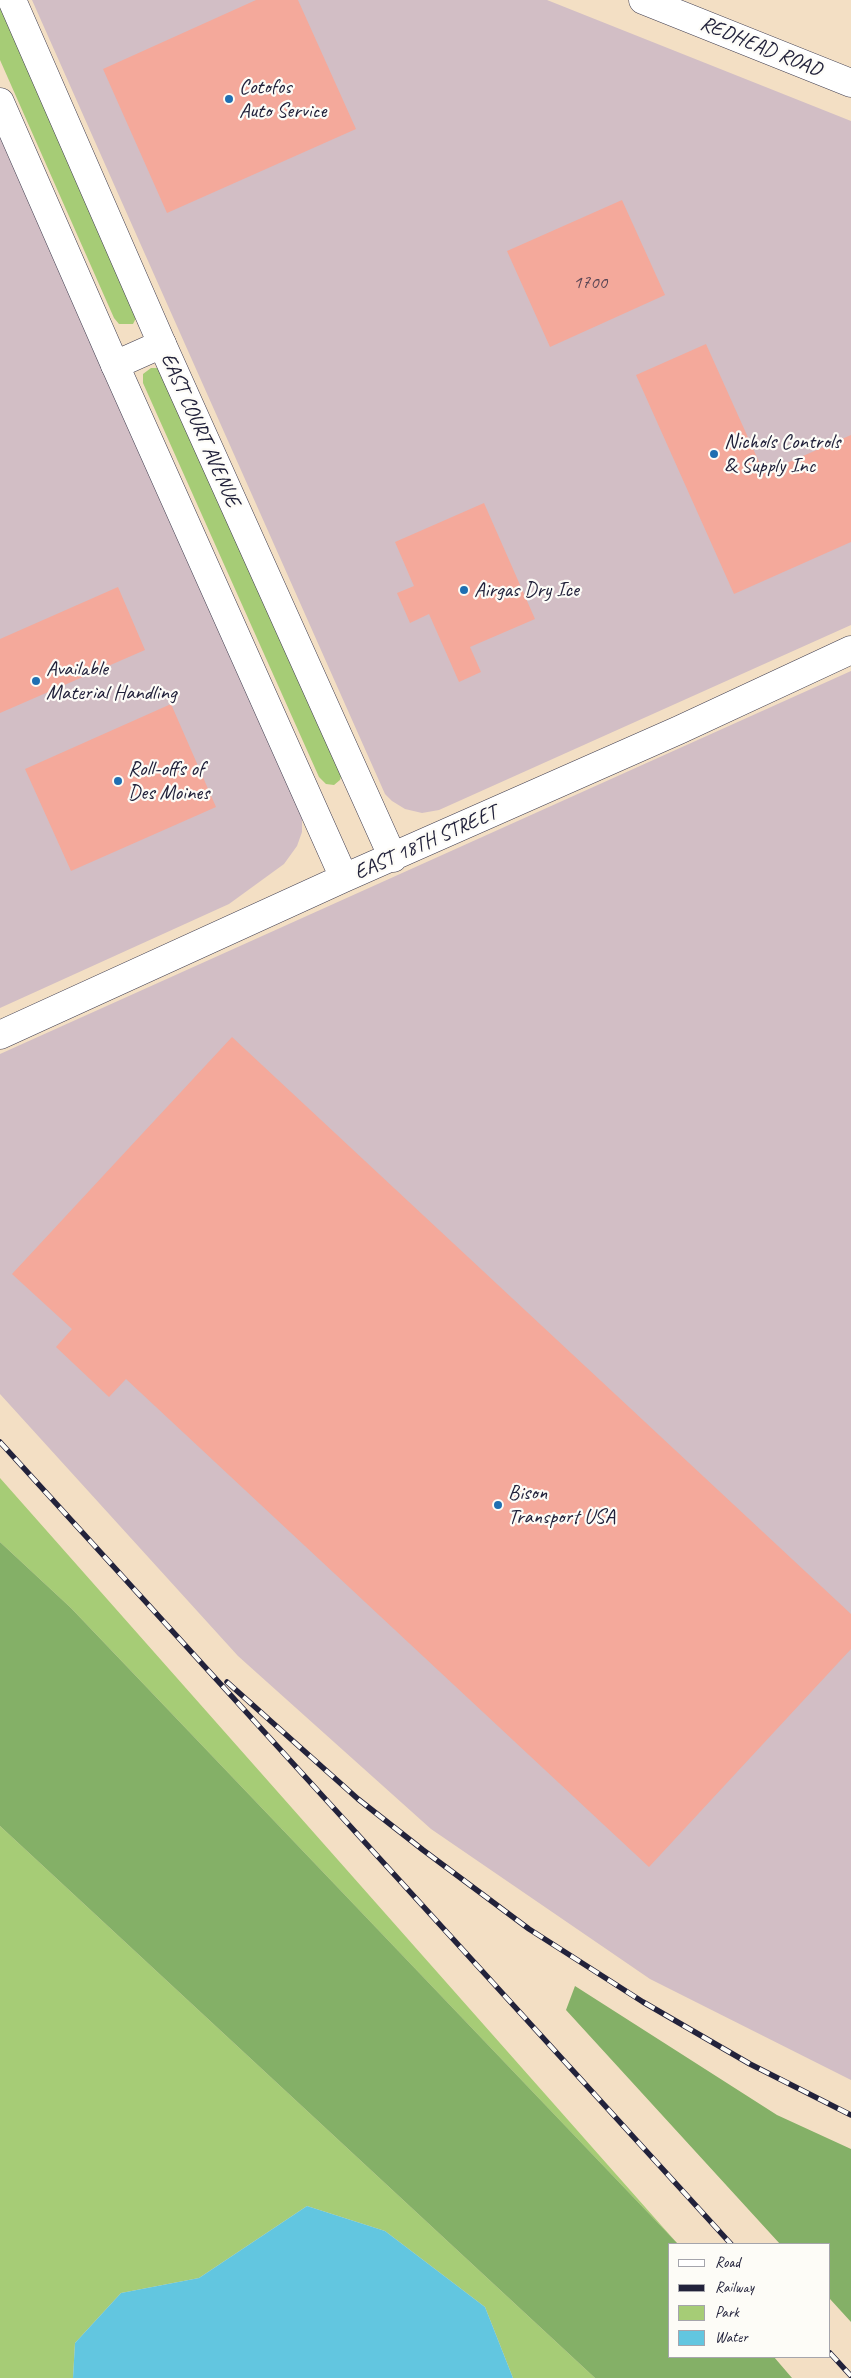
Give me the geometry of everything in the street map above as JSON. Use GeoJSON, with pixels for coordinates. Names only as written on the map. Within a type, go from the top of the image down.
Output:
{"type":"FeatureCollection","features":[{"type":"Feature","properties":{"kind":"street","name":"EAST COURT AVENUE"},"geometry":{"type":"LineString","coordinates":[[12,0],[162,344],[394,858]]}},
{"type":"Feature","properties":{"kind":"street","name":"REDHEAD ROAD"},"geometry":{"type":"LineString","coordinates":[[642,0],[851,82]]}},
{"type":"Feature","properties":{"kind":"street"},"geometry":{"type":"LineString","coordinates":[[0,102],[344,878]]}},
{"type":"Feature","properties":{"kind":"street"},"geometry":{"type":"LineString","coordinates":[[115,365],[162,344]]}},
{"type":"Feature","properties":{"kind":"street","name":"EAST 18TH STREET"},"geometry":{"type":"LineString","coordinates":[[0,1035],[344,878],[394,858],[688,726],[851,650]]}},
{"type":"Feature","properties":{"kind":"shaded area"},"geometry":{"type":"Polygon","coordinates":[[[32,0],[547,0],[851,121],[851,625],[439,810],[422,813],[405,809],[392,801],[385,794],[32,0]]]}},
{"type":"Feature","properties":{"kind":"shaded area"},"geometry":{"type":"Polygon","coordinates":[[[0,135],[302,817],[302,832],[297,846],[284,864],[229,904],[0,1008],[0,135]]]}},
{"type":"Feature","properties":{"kind":"shaded area"},"geometry":{"type":"Polygon","coordinates":[[[851,671],[851,2080],[650,1979],[431,1829],[238,1656],[0,1394],[0,1054],[851,671]]]}},
{"type":"Feature","properties":{"kind":"green space"},"geometry":{"type":"Polygon","coordinates":[[[0,3],[136,318],[133,324],[119,324],[114,318],[0,60],[0,3]]]}},
{"type":"Feature","properties":{"kind":"green space"},"geometry":{"type":"Polygon","coordinates":[[[151,368],[159,368],[342,773],[340,780],[334,785],[326,784],[319,777],[143,383],[143,374],[151,368]]]}},
{"type":"Feature","properties":{"kind":"green space"},"geometry":{"type":"Polygon","coordinates":[[[0,1478],[676,2242],[71,1608],[0,1542],[0,1478]]]}},
{"type":"Feature","properties":{"kind":"green space"},"geometry":{"type":"Polygon","coordinates":[[[0,1542],[71,1608],[677,2243],[668,2243],[668,2358],[775,2358],[792,2378],[595,2378],[0,1826],[0,1542]]]}},
{"type":"Feature","properties":{"kind":"green space"},"geometry":{"type":"Polygon","coordinates":[[[0,1826],[595,2378],[513,2378],[485,2307],[385,2231],[307,2206],[199,2278],[121,2293],[75,2343],[73,2378],[0,2378],[0,1826]]]}},
{"type":"Feature","properties":{"kind":"green space"},"geometry":{"type":"Polygon","coordinates":[[[575,1986],[777,2115],[851,2149],[851,2322],[831,2300],[831,2243],[779,2243],[566,2010],[575,1986]]]}},
{"type":"Feature","properties":{"kind":"water"},"geometry":{"type":"Polygon","coordinates":[[[307,2206],[385,2231],[485,2307],[513,2378],[73,2378],[75,2343],[121,2293],[199,2278],[307,2206]]]}},
{"type":"Feature","properties":{"kind":"building","name":"Cotofos Auto Service"},"geometry":{"type":"Polygon","coordinates":[[[256,0],[298,0],[356,129],[167,213],[103,69],[256,0]]]}},
{"type":"Feature","properties":{"kind":"building"},"geometry":{"type":"Polygon","coordinates":[[[622,200],[665,295],[550,347],[507,251],[622,200]]]}},
{"type":"Feature","properties":{"kind":"building","name":"Nichols Controls & Supply Inc"},"geometry":{"type":"Polygon","coordinates":[[[706,344],[764,473],[851,435],[851,542],[734,594],[636,375],[706,344]]]}},
{"type":"Feature","properties":{"kind":"building","name":"Airgas Dry Ice"},"geometry":{"type":"Polygon","coordinates":[[[484,503],[535,619],[470,647],[481,672],[459,682],[429,614],[410,623],[397,593],[414,586],[395,542],[484,503]]]}},
{"type":"Feature","properties":{"kind":"building","name":"Available Material Handling"},"geometry":{"type":"Polygon","coordinates":[[[118,587],[145,650],[0,713],[0,639],[118,587]]]}},
{"type":"Feature","properties":{"kind":"building","name":"Roll-offs of Des Moines"},"geometry":{"type":"Polygon","coordinates":[[[171,704],[216,807],[71,871],[25,769],[171,704]]]}},
{"type":"Feature","properties":{"kind":"building","name":"Bison Transport USA"},"geometry":{"type":"Polygon","coordinates":[[[232,1037],[851,1614],[851,1649],[649,1867],[126,1379],[109,1397],[56,1347],[72,1329],[12,1274],[232,1037]]]}},
{"type":"Feature","properties":{"kind":"railway"},"geometry":{"type":"LineString","coordinates":[[0,1442],[730,2243]]}},
{"type":"Feature","properties":{"kind":"railway"},"geometry":{"type":"LineString","coordinates":[[227,1682],[358,1799],[529,1929],[643,2002],[750,2064],[851,2115]]}},
{"type":"Feature","properties":{"kind":"railway"},"geometry":{"type":"LineString","coordinates":[[831,2354],[851,2376]]}},
{"type":"Feature","properties":{"kind":"place","name":"Cotofos Auto Service"},"geometry":{"type":"Point","coordinates":[229,99]}},
{"type":"Feature","properties":{"kind":"place","name":"Nichols Controls & Supply Inc"},"geometry":{"type":"Point","coordinates":[714,454]}},
{"type":"Feature","properties":{"kind":"place","name":"Airgas Dry Ice"},"geometry":{"type":"Point","coordinates":[464,590]}},
{"type":"Feature","properties":{"kind":"place","name":"Available Material Handling"},"geometry":{"type":"Point","coordinates":[36,681]}},
{"type":"Feature","properties":{"kind":"place","name":"Roll-offs of Des Moines"},"geometry":{"type":"Point","coordinates":[118,781]}},
{"type":"Feature","properties":{"kind":"place","name":"Bison Transport USA"},"geometry":{"type":"Point","coordinates":[498,1505]}}]}
